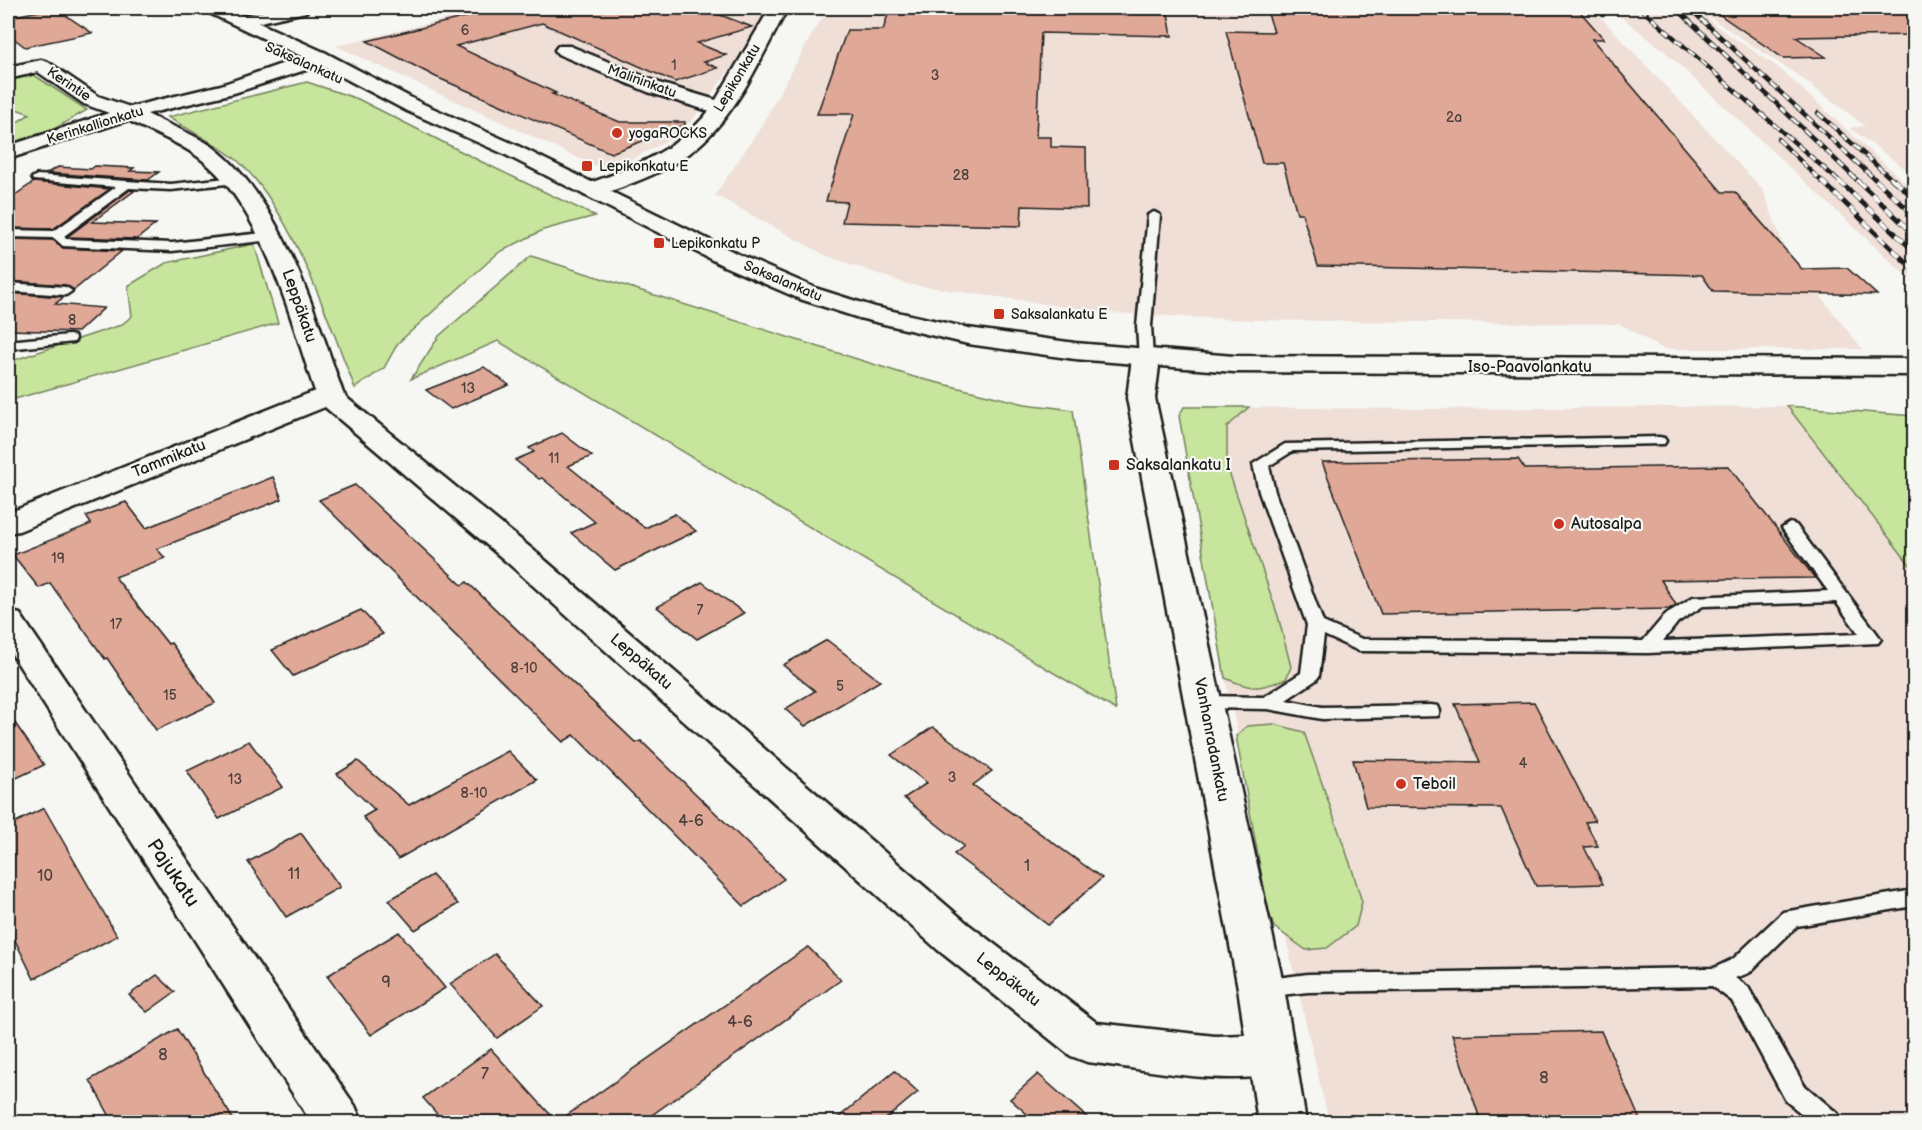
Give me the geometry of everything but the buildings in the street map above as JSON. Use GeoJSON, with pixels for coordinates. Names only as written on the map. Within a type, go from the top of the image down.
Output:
{"type":"FeatureCollection","features":[{"type":"Feature","properties":{"kind":"street","name":"Saksalankatu"},"geometry":{"type":"LineString","coordinates":[[200,8],[224,26],[365,90],[414,107],[509,148],[733,261],[809,294],[868,313],[968,336],[1146,358]]}},
{"type":"Feature","properties":{"kind":"street","name":"Saksalankatu"},"geometry":{"type":"LineString","coordinates":[[213,8],[242,21],[305,61]]}},
{"type":"Feature","properties":{"kind":"street"},"geometry":{"type":"LineString","coordinates":[[242,21],[300,8]]}},
{"type":"Feature","properties":{"kind":"street","name":"Lepikonkatu"},"geometry":{"type":"LineString","coordinates":[[592,190],[623,180],[672,155],[696,138],[721,108],[779,8]]}},
{"type":"Feature","properties":{"kind":"street","name":"Malininkatu"},"geometry":{"type":"LineString","coordinates":[[564,50],[655,88],[721,108]]}},
{"type":"Feature","properties":{"kind":"street","name":"Kerinkallionkatu"},"geometry":{"type":"LineString","coordinates":[[8,153],[129,113],[183,100],[305,61]]}},
{"type":"Feature","properties":{"kind":"street","name":"Kerintie"},"geometry":{"type":"LineString","coordinates":[[8,73],[41,66],[91,100],[129,113]]}},
{"type":"Feature","properties":{"kind":"street","name":"Leppäkatu"},"geometry":{"type":"LineString","coordinates":[[129,113],[204,151],[236,180],[282,258],[330,395],[338,405],[520,556],[953,937],[1087,1042],[1215,1057],[1272,1055]]}},
{"type":"Feature","properties":{"kind":"street","name":"Iso-Paavolankatu"},"geometry":{"type":"LineString","coordinates":[[1146,358],[1234,364],[1914,367]]}},
{"type":"Feature","properties":{"kind":"street","name":"Vanhanradankatu"},"geometry":{"type":"LineString","coordinates":[[1146,358],[1141,398],[1261,988],[1282,1122]]}},
{"type":"Feature","properties":{"kind":"street","name":"Tammikatu"},"geometry":{"type":"LineString","coordinates":[[8,524],[330,395]]}},
{"type":"Feature","properties":{"kind":"street","name":"Pajukatu"},"geometry":{"type":"LineString","coordinates":[[8,622],[338,1122]]}},
{"type":"Feature","properties":{"kind":"lane"},"geometry":{"type":"LineString","coordinates":[[37,178],[171,187],[236,180]]}},
{"type":"Feature","properties":{"kind":"lane"},"geometry":{"type":"LineString","coordinates":[[8,234],[57,235],[127,184]]}},
{"type":"Feature","properties":{"kind":"lane"},"geometry":{"type":"LineString","coordinates":[[1146,358],[1144,326],[1154,215]]}},
{"type":"Feature","properties":{"kind":"lane"},"geometry":{"type":"LineString","coordinates":[[57,235],[63,242],[172,247],[271,236]]}},
{"type":"Feature","properties":{"kind":"lane"},"geometry":{"type":"LineString","coordinates":[[8,287],[66,291]]}},
{"type":"Feature","properties":{"kind":"lane"},"geometry":{"type":"LineString","coordinates":[[8,345],[69,339]]}},
{"type":"Feature","properties":{"kind":"lane"},"geometry":{"type":"LineString","coordinates":[[1268,703],[1310,676],[1316,625],[1267,492],[1261,464],[1290,447],[1659,441]]}},
{"type":"Feature","properties":{"kind":"lane"},"geometry":{"type":"LineString","coordinates":[[1316,625],[1359,645],[1648,646],[1872,639],[1790,528]]}},
{"type":"Feature","properties":{"kind":"lane"},"geometry":{"type":"LineString","coordinates":[[1648,646],[1672,618],[1700,601],[1841,596]]}},
{"type":"Feature","properties":{"kind":"lane"},"geometry":{"type":"LineString","coordinates":[[1204,702],[1268,703],[1322,713],[1431,711]]}},
{"type":"Feature","properties":{"kind":"lane"},"geometry":{"type":"LineString","coordinates":[[1261,988],[1308,983],[1716,977],[1741,966],[1791,918],[1914,898]]}},
{"type":"Feature","properties":{"kind":"lane"},"geometry":{"type":"LineString","coordinates":[[1716,977],[1740,994],[1795,1093],[1829,1122]]}},
{"type":"Feature","properties":{"kind":"shaded area"},"geometry":{"type":"Polygon","coordinates":[[[492,8],[775,8],[693,119],[677,135],[609,172],[336,46],[492,8]]]}},
{"type":"Feature","properties":{"kind":"shaded area"},"geometry":{"type":"Polygon","coordinates":[[[830,8],[1592,8],[1763,190],[1785,251],[1862,349],[1663,349],[1620,324],[1251,320],[1109,313],[907,284],[827,256],[715,195],[759,130],[815,29],[830,8]]]}},
{"type":"Feature","properties":{"kind":"shaded area"},"geometry":{"type":"Polygon","coordinates":[[[1610,8],[1914,8],[1914,175],[1850,128],[1865,126],[1799,76],[1703,13],[1716,26],[1779,68],[1914,191],[1914,283],[1662,49],[1610,8]]]}},
{"type":"Feature","properties":{"kind":"shaded area"},"geometry":{"type":"Polygon","coordinates":[[[1787,406],[1914,570],[1914,1122],[1329,1122],[1225,678],[1179,416],[1184,407],[1436,409],[1787,406]]]}},
{"type":"Feature","properties":{"kind":"green space"},"geometry":{"type":"Polygon","coordinates":[[[34,75],[87,110],[49,132],[8,146],[8,128],[30,114],[8,106],[8,80],[34,75]]]}},
{"type":"Feature","properties":{"kind":"green space"},"geometry":{"type":"Polygon","coordinates":[[[307,82],[358,99],[595,216],[543,230],[498,253],[398,343],[384,368],[355,388],[307,267],[275,208],[257,182],[238,161],[168,117],[307,82]]]}},
{"type":"Feature","properties":{"kind":"green space"},"geometry":{"type":"Polygon","coordinates":[[[254,244],[278,323],[8,401],[8,362],[121,325],[132,316],[128,286],[166,263],[254,244]]]}},
{"type":"Feature","properties":{"kind":"green space"},"geometry":{"type":"Polygon","coordinates":[[[531,256],[914,377],[1025,404],[1073,410],[1116,710],[498,341],[411,379],[439,336],[531,256]]]}},
{"type":"Feature","properties":{"kind":"green space"},"geometry":{"type":"Polygon","coordinates":[[[1787,406],[1914,416],[1914,570],[1787,406]]]}},
{"type":"Feature","properties":{"kind":"green space"},"geometry":{"type":"Polygon","coordinates":[[[1184,407],[1249,407],[1227,427],[1227,466],[1278,616],[1291,667],[1286,679],[1255,687],[1242,685],[1225,678],[1179,416],[1184,407]]]}},
{"type":"Feature","properties":{"kind":"green space"},"geometry":{"type":"Polygon","coordinates":[[[1274,724],[1304,732],[1362,902],[1356,926],[1327,948],[1306,950],[1274,927],[1268,910],[1236,736],[1247,726],[1274,724]]]}},
{"type":"Feature","properties":{"kind":"railway"},"geometry":{"type":"LineString","coordinates":[[1597,8],[1603,15]]}},
{"type":"Feature","properties":{"kind":"railway"},"geometry":{"type":"LineString","coordinates":[[1640,8],[1840,182]]}},
{"type":"Feature","properties":{"kind":"railway"},"geometry":{"type":"LineString","coordinates":[[1676,8],[1859,182]]}},
{"type":"Feature","properties":{"kind":"railway"},"geometry":{"type":"LineString","coordinates":[[1689,8],[1878,182]]}},
{"type":"Feature","properties":{"kind":"railway"},"geometry":{"type":"LineString","coordinates":[[1818,113],[1895,182]]}},
{"type":"Feature","properties":{"kind":"railway"},"geometry":{"type":"LineString","coordinates":[[1778,139],[1822,182]]}},
{"type":"Feature","properties":{"kind":"railway"},"geometry":{"type":"LineString","coordinates":[[1821,180],[1914,270]]}},
{"type":"Feature","properties":{"kind":"railway"},"geometry":{"type":"LineString","coordinates":[[1838,180],[1914,251]]}},
{"type":"Feature","properties":{"kind":"railway"},"geometry":{"type":"LineString","coordinates":[[1857,180],[1914,234]]}},
{"type":"Feature","properties":{"kind":"railway"},"geometry":{"type":"LineString","coordinates":[[1876,180],[1914,215]]}},
{"type":"Feature","properties":{"kind":"railway"},"geometry":{"type":"LineString","coordinates":[[1894,180],[1914,198]]}},
{"type":"Feature","properties":{"kind":"place","name":"yogaROCKS"},"geometry":{"type":"Point","coordinates":[617,133]}},
{"type":"Feature","properties":{"kind":"place","name":"Lepikonkatu E"},"geometry":{"type":"Point","coordinates":[587,166]}},
{"type":"Feature","properties":{"kind":"place","name":"Lepikonkatu P"},"geometry":{"type":"Point","coordinates":[659,243]}},
{"type":"Feature","properties":{"kind":"place","name":"Saksalankatu E"},"geometry":{"type":"Point","coordinates":[999,314]}},
{"type":"Feature","properties":{"kind":"place","name":"Saksalankatu I"},"geometry":{"type":"Point","coordinates":[1114,465]}},
{"type":"Feature","properties":{"kind":"place","name":"Autosalpa"},"geometry":{"type":"Point","coordinates":[1559,524]}},
{"type":"Feature","properties":{"kind":"place","name":"Teboil"},"geometry":{"type":"Point","coordinates":[1401,784]}}]}
